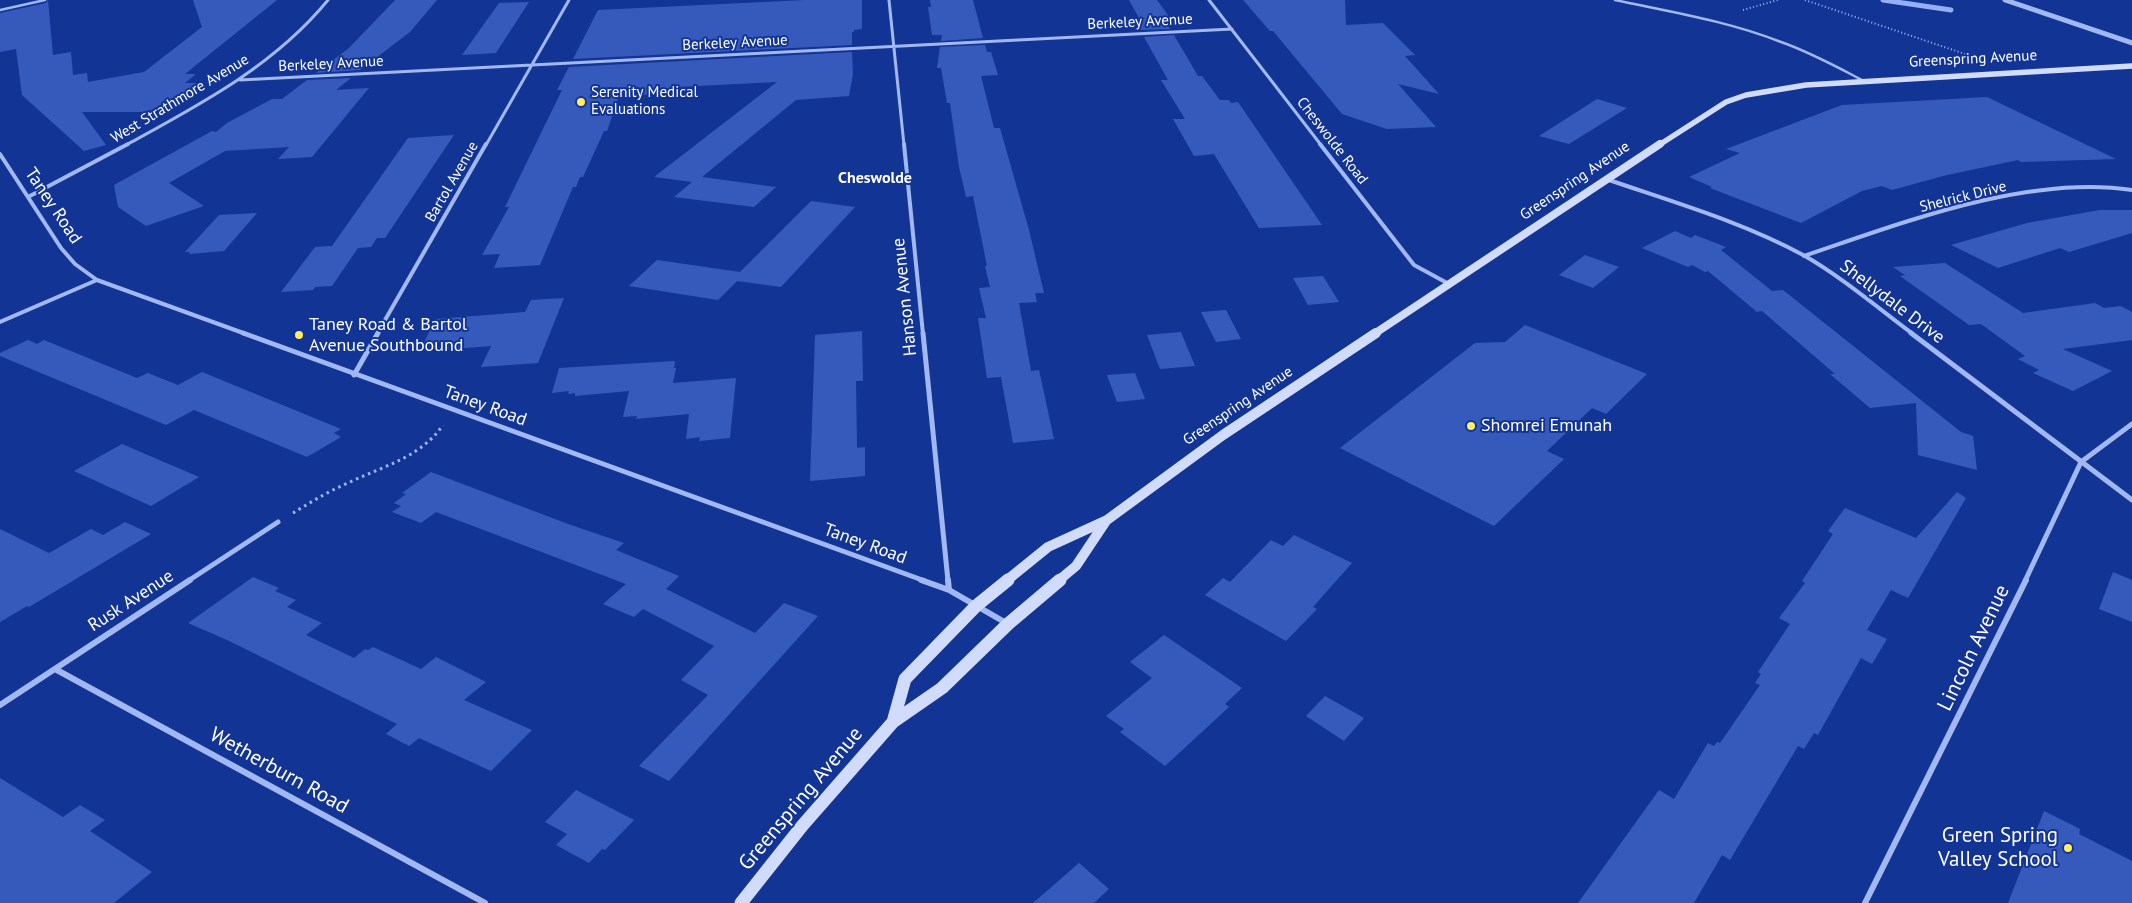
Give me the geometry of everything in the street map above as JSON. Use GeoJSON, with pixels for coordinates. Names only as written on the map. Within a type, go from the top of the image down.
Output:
{"type":"FeatureCollection","features":[{"type":"Feature","properties":{"kind":"main road","name":"Greenspring Avenue"},"geometry":{"type":"LineString","coordinates":[[893,722],[905,679],[976,606],[1048,547],[1106,520],[1223,435],[1606,179],[1703,116],[1733,100],[1771,90],[1806,85],[2128,66]]}},
{"type":"Feature","properties":{"kind":"main road","name":"Greenspring Avenue"},"geometry":{"type":"LineString","coordinates":[[740,903],[802,826],[893,722],[942,688],[1008,624],[1076,566],[1106,520]]}},
{"type":"Feature","properties":{"kind":"street","name":"West Strathmore Avenue"},"geometry":{"type":"LineString","coordinates":[[28,197],[120,149],[240,80],[298,34],[315,18],[328,0]]}},
{"type":"Feature","properties":{"kind":"street","name":"Bartol Avenue"},"geometry":{"type":"LineString","coordinates":[[354,375],[569,0]]}},
{"type":"Feature","properties":{"kind":"street","name":"Hanson Avenue"},"geometry":{"type":"LineString","coordinates":[[889,0],[949,590]]}},
{"type":"Feature","properties":{"kind":"street","name":"Cheswolde Road"},"geometry":{"type":"LineString","coordinates":[[1209,0],[1414,266],[1449,284]]}},
{"type":"Feature","properties":{"kind":"street"},"geometry":{"type":"LineString","coordinates":[[2006,1],[2016,0]]}},
{"type":"Feature","properties":{"kind":"street"},"geometry":{"type":"LineString","coordinates":[[2006,1],[2132,43]]}},
{"type":"Feature","properties":{"kind":"street","name":"Berkeley Avenue"},"geometry":{"type":"LineString","coordinates":[[240,80],[1232,29]]}},
{"type":"Feature","properties":{"kind":"street"},"geometry":{"type":"LineString","coordinates":[[2128,66],[2132,70]]}},
{"type":"Feature","properties":{"kind":"street","name":"Taney Road"},"geometry":{"type":"LineString","coordinates":[[0,154],[61,248],[75,264],[98,280],[354,375],[949,590],[1008,624]]}},
{"type":"Feature","properties":{"kind":"street","name":"Shellydale Drive"},"geometry":{"type":"LineString","coordinates":[[1606,179],[1746,228],[1804,256],[1833,274],[2132,500]]}},
{"type":"Feature","properties":{"kind":"street","name":"Shelrick Drive"},"geometry":{"type":"LineString","coordinates":[[1804,256],[1906,222],[1996,199],[2073,186],[2096,186],[2132,190]]}},
{"type":"Feature","properties":{"kind":"street"},"geometry":{"type":"LineString","coordinates":[[0,322],[98,280]]}},
{"type":"Feature","properties":{"kind":"street","name":"Lincoln Avenue"},"geometry":{"type":"LineString","coordinates":[[1865,903],[2025,581],[2081,462],[2132,424]]}},
{"type":"Feature","properties":{"kind":"street","name":"Rusk Avenue"},"geometry":{"type":"LineString","coordinates":[[0,705],[278,522]]}},
{"type":"Feature","properties":{"kind":"street","name":"Wetherburn Road"},"geometry":{"type":"LineString","coordinates":[[55,669],[485,903]]}},
{"type":"Feature","properties":{"kind":"lane"},"geometry":{"type":"LineString","coordinates":[[0,10],[45,0]]}},
{"type":"Feature","properties":{"kind":"lane"},"geometry":{"type":"LineString","coordinates":[[1615,0],[1708,20],[1756,33],[1813,55],[1866,82]]}},
{"type":"Feature","properties":{"kind":"path"},"geometry":{"type":"LineString","coordinates":[[1805,0],[1971,56]]}},
{"type":"Feature","properties":{"kind":"path"},"geometry":{"type":"LineString","coordinates":[[278,522],[337,487],[400,462],[437,436],[451,410]]}},
{"type":"Feature","properties":{"kind":"building"},"geometry":{"type":"Polygon","coordinates":[[[48,0],[53,55],[71,52],[73,75],[87,73],[88,82],[144,72],[202,27],[193,0],[277,0],[185,74],[196,74],[185,83],[199,83],[159,109],[152,112],[82,112],[106,145],[84,151],[22,95],[16,49],[0,52],[0,13],[46,3],[48,0]]]}},
{"type":"Feature","properties":{"kind":"building"},"geometry":{"type":"Polygon","coordinates":[[[395,0],[437,0],[410,32],[360,70],[316,73],[349,48],[395,0]]]}},
{"type":"Feature","properties":{"kind":"building"},"geometry":{"type":"Polygon","coordinates":[[[805,0],[862,0],[862,29],[852,32],[852,45],[573,59],[598,10],[805,0]]]}},
{"type":"Feature","properties":{"kind":"building"},"geometry":{"type":"Polygon","coordinates":[[[930,0],[973,0],[983,38],[941,41],[942,35],[932,35],[928,7],[931,7],[930,0]]]}},
{"type":"Feature","properties":{"kind":"building"},"geometry":{"type":"Polygon","coordinates":[[[1129,0],[1157,0],[1173,22],[1166,22],[1170,29],[1140,30],[1134,18],[1139,18],[1129,0]]]}},
{"type":"Feature","properties":{"kind":"building"},"geometry":{"type":"Polygon","coordinates":[[[1243,0],[1345,0],[1346,25],[1383,23],[1415,55],[1405,56],[1439,94],[1398,84],[1436,127],[1387,129],[1342,114],[1273,31],[1270,31],[1243,0]]]}},
{"type":"Feature","properties":{"kind":"building"},"geometry":{"type":"Polygon","coordinates":[[[529,2],[496,53],[462,55],[499,3],[529,2]]]}},
{"type":"Feature","properties":{"kind":"building"},"geometry":{"type":"Polygon","coordinates":[[[1174,35],[1198,76],[1202,76],[1220,100],[1229,100],[1231,103],[1238,102],[1322,225],[1259,228],[1214,154],[1194,156],[1173,119],[1185,119],[1161,80],[1168,80],[1144,37],[1174,35]]]}},
{"type":"Feature","properties":{"kind":"building"},"geometry":{"type":"Polygon","coordinates":[[[985,45],[987,52],[991,52],[998,75],[981,76],[994,128],[1000,128],[1029,230],[1044,293],[1035,293],[1037,302],[1019,303],[1031,371],[1039,370],[1054,439],[1013,443],[1001,377],[987,378],[978,318],[986,318],[979,288],[990,287],[985,266],[987,266],[973,196],[966,197],[959,167],[950,103],[947,103],[941,68],[937,68],[940,47],[985,45]]]}},
{"type":"Feature","properties":{"kind":"building"},"geometry":{"type":"Polygon","coordinates":[[[852,52],[853,74],[849,96],[796,100],[702,177],[776,187],[754,207],[674,197],[692,182],[654,177],[777,82],[677,87],[677,93],[619,96],[607,131],[604,131],[583,177],[580,177],[576,187],[573,187],[540,265],[494,268],[500,254],[482,255],[509,207],[505,207],[562,90],[557,90],[569,67],[852,52]]]}},
{"type":"Feature","properties":{"kind":"building"},"geometry":{"type":"Polygon","coordinates":[[[351,78],[336,90],[369,88],[312,157],[278,159],[289,147],[225,151],[169,183],[204,206],[146,226],[118,207],[114,185],[212,131],[216,132],[227,123],[272,99],[282,99],[307,80],[351,78]]]}},
{"type":"Feature","properties":{"kind":"building"},"geometry":{"type":"Polygon","coordinates":[[[1987,97],[2116,159],[2021,162],[2018,160],[1947,175],[1892,190],[1882,186],[1862,191],[1801,223],[1710,188],[1712,187],[1689,177],[1740,153],[1726,149],[1842,105],[1987,97]]]}},
{"type":"Feature","properties":{"kind":"building"},"geometry":{"type":"Polygon","coordinates":[[[1597,99],[1627,108],[1569,144],[1539,136],[1597,99]]]}},
{"type":"Feature","properties":{"kind":"building"},"geometry":{"type":"Polygon","coordinates":[[[454,135],[385,238],[377,238],[371,247],[358,248],[332,286],[315,287],[313,290],[281,292],[315,247],[332,246],[408,138],[454,135]]]}},
{"type":"Feature","properties":{"kind":"building"},"geometry":{"type":"Polygon","coordinates":[[[811,201],[855,207],[781,287],[737,281],[718,300],[629,286],[657,260],[740,272],[811,201]]]}},
{"type":"Feature","properties":{"kind":"building"},"geometry":{"type":"Polygon","coordinates":[[[2100,210],[2132,210],[2132,233],[2069,252],[2060,248],[1998,268],[1951,245],[2027,223],[2100,210]]]}},
{"type":"Feature","properties":{"kind":"building"},"geometry":{"type":"Polygon","coordinates":[[[257,213],[224,251],[189,254],[190,252],[185,252],[219,215],[257,213]]]}},
{"type":"Feature","properties":{"kind":"building"},"geometry":{"type":"Polygon","coordinates":[[[1675,231],[1691,238],[1695,235],[1726,247],[1721,250],[1772,291],[1783,290],[1961,432],[1973,436],[1977,470],[1918,455],[1916,403],[1870,408],[1830,374],[1835,374],[1762,311],[1757,312],[1708,271],[1705,272],[1692,265],[1688,267],[1642,248],[1675,231]]]}},
{"type":"Feature","properties":{"kind":"building"},"geometry":{"type":"Polygon","coordinates":[[[1585,255],[1619,267],[1593,288],[1559,275],[1585,255]]]}},
{"type":"Feature","properties":{"kind":"building"},"geometry":{"type":"Polygon","coordinates":[[[1945,263],[2023,313],[2095,303],[2104,308],[2121,306],[2132,312],[2132,340],[2063,349],[2112,371],[2073,391],[2033,373],[2039,370],[2018,359],[2025,356],[1981,324],[1969,325],[1900,276],[1905,275],[1893,267],[1945,263]]]}},
{"type":"Feature","properties":{"kind":"building"},"geometry":{"type":"Polygon","coordinates":[[[1323,276],[1339,302],[1308,305],[1293,278],[1323,276]]]}},
{"type":"Feature","properties":{"kind":"building"},"geometry":{"type":"Polygon","coordinates":[[[564,298],[538,363],[481,367],[491,346],[441,350],[443,344],[422,346],[436,319],[525,312],[531,300],[564,298]]]}},
{"type":"Feature","properties":{"kind":"building"},"geometry":{"type":"Polygon","coordinates":[[[1226,310],[1241,339],[1216,342],[1201,312],[1226,310]]]}},
{"type":"Feature","properties":{"kind":"building","name":"Shomrei Emunah"},"geometry":{"type":"Polygon","coordinates":[[[1525,325],[1647,374],[1606,414],[1592,408],[1547,451],[1564,459],[1494,526],[1340,448],[1475,343],[1505,342],[1525,325]]]}},
{"type":"Feature","properties":{"kind":"building"},"geometry":{"type":"Polygon","coordinates":[[[862,331],[863,381],[856,381],[857,448],[865,447],[865,476],[810,481],[815,335],[862,331]]]}},
{"type":"Feature","properties":{"kind":"building"},"geometry":{"type":"Polygon","coordinates":[[[1181,332],[1195,366],[1160,369],[1147,335],[1181,332]]]}},
{"type":"Feature","properties":{"kind":"building"},"geometry":{"type":"Polygon","coordinates":[[[28,340],[37,344],[44,340],[137,378],[148,373],[178,385],[202,372],[341,429],[334,433],[341,437],[307,457],[194,410],[166,425],[0,356],[0,353],[28,340]]]}},
{"type":"Feature","properties":{"kind":"building"},"geometry":{"type":"Polygon","coordinates":[[[675,361],[674,368],[676,368],[673,383],[736,378],[730,438],[699,441],[700,437],[686,439],[689,414],[636,419],[637,416],[623,417],[629,391],[575,396],[575,393],[568,394],[569,391],[552,393],[559,368],[675,361]]]}},
{"type":"Feature","properties":{"kind":"building"},"geometry":{"type":"Polygon","coordinates":[[[1135,373],[1145,399],[1117,402],[1107,375],[1135,373]]]}},
{"type":"Feature","properties":{"kind":"building"},"geometry":{"type":"Polygon","coordinates":[[[122,444],[199,477],[151,506],[74,471],[122,444]]]}},
{"type":"Feature","properties":{"kind":"building"},"geometry":{"type":"Polygon","coordinates":[[[431,472],[568,524],[624,543],[616,550],[679,576],[666,589],[755,633],[784,603],[818,616],[669,781],[639,766],[708,695],[681,680],[714,646],[643,609],[634,617],[603,604],[626,584],[436,512],[421,523],[392,512],[401,506],[394,503],[406,494],[402,493],[431,472]]]}},
{"type":"Feature","properties":{"kind":"building"},"geometry":{"type":"Polygon","coordinates":[[[1957,492],[1966,498],[1908,598],[1891,590],[1867,630],[1887,639],[1872,664],[1861,658],[1818,735],[1814,733],[1804,749],[1798,746],[1730,860],[1722,855],[1694,903],[1578,903],[1659,790],[1674,799],[1708,743],[1714,746],[1717,742],[1720,743],[1760,685],[1755,683],[1761,674],[1758,672],[1790,624],[1779,618],[1805,583],[1802,581],[1833,534],[1828,531],[1845,508],[1916,538],[1957,492]]]}},
{"type":"Feature","properties":{"kind":"building"},"geometry":{"type":"Polygon","coordinates":[[[125,522],[151,534],[29,607],[27,606],[0,622],[0,529],[49,553],[91,529],[103,535],[125,522]]]}},
{"type":"Feature","properties":{"kind":"building"},"geometry":{"type":"Polygon","coordinates":[[[1294,535],[1352,563],[1313,607],[1317,609],[1286,641],[1205,595],[1223,578],[1230,582],[1271,540],[1283,546],[1294,535]]]}},
{"type":"Feature","properties":{"kind":"building"},"geometry":{"type":"Polygon","coordinates":[[[2113,572],[2132,580],[2132,622],[2099,609],[2113,572]]]}},
{"type":"Feature","properties":{"kind":"building"},"geometry":{"type":"Polygon","coordinates":[[[253,577],[279,588],[275,591],[296,600],[287,607],[322,623],[306,635],[354,658],[365,649],[368,650],[373,647],[421,669],[436,657],[486,682],[464,700],[532,730],[491,771],[419,738],[409,746],[386,734],[397,724],[227,640],[188,623],[253,577]]]}},
{"type":"Feature","properties":{"kind":"building"},"geometry":{"type":"Polygon","coordinates":[[[1164,635],[1242,688],[1225,704],[1229,707],[1165,766],[1120,732],[1124,729],[1106,716],[1152,678],[1130,662],[1164,635]]]}},
{"type":"Feature","properties":{"kind":"building"},"geometry":{"type":"Polygon","coordinates":[[[1325,696],[1364,718],[1344,741],[1306,716],[1325,696]]]}},
{"type":"Feature","properties":{"kind":"building"},"geometry":{"type":"Polygon","coordinates":[[[0,778],[63,817],[80,805],[105,820],[90,831],[152,872],[114,903],[0,903],[0,778]]]}},
{"type":"Feature","properties":{"kind":"building"},"geometry":{"type":"Polygon","coordinates":[[[576,790],[634,820],[605,850],[602,849],[589,863],[556,845],[567,834],[545,822],[576,790]]]}},
{"type":"Feature","properties":{"kind":"building","name":"Green Spring Valley School"},"geometry":{"type":"Polygon","coordinates":[[[2044,811],[2080,829],[2079,834],[2132,861],[2132,903],[2008,903],[2044,811]]]}},
{"type":"Feature","properties":{"kind":"building"},"geometry":{"type":"Polygon","coordinates":[[[1079,863],[1109,889],[1094,903],[1033,903],[1079,863]]]}},
{"type":"Feature","properties":{"kind":"waterway"},"geometry":{"type":"LineString","coordinates":[[1883,0],[1951,10]]}},
{"type":"Feature","properties":{"kind":"place","name":"Serenity Medical Evaluations"},"geometry":{"type":"Point","coordinates":[581,102]}},
{"type":"Feature","properties":{"kind":"place","name":"Taney Road & Bartol Avenue Southbound"},"geometry":{"type":"Point","coordinates":[299,335]}},
{"type":"Feature","properties":{"kind":"place","name":"Shomrei Emunah"},"geometry":{"type":"Point","coordinates":[1471,426]}},
{"type":"Feature","properties":{"kind":"place","name":"Green Spring Valley School"},"geometry":{"type":"Point","coordinates":[2068,848]}},
{"type":"Feature","properties":{"kind":"district","name":"Cheswolde"},"geometry":{"type":"Point","coordinates":[875,178]}}]}
